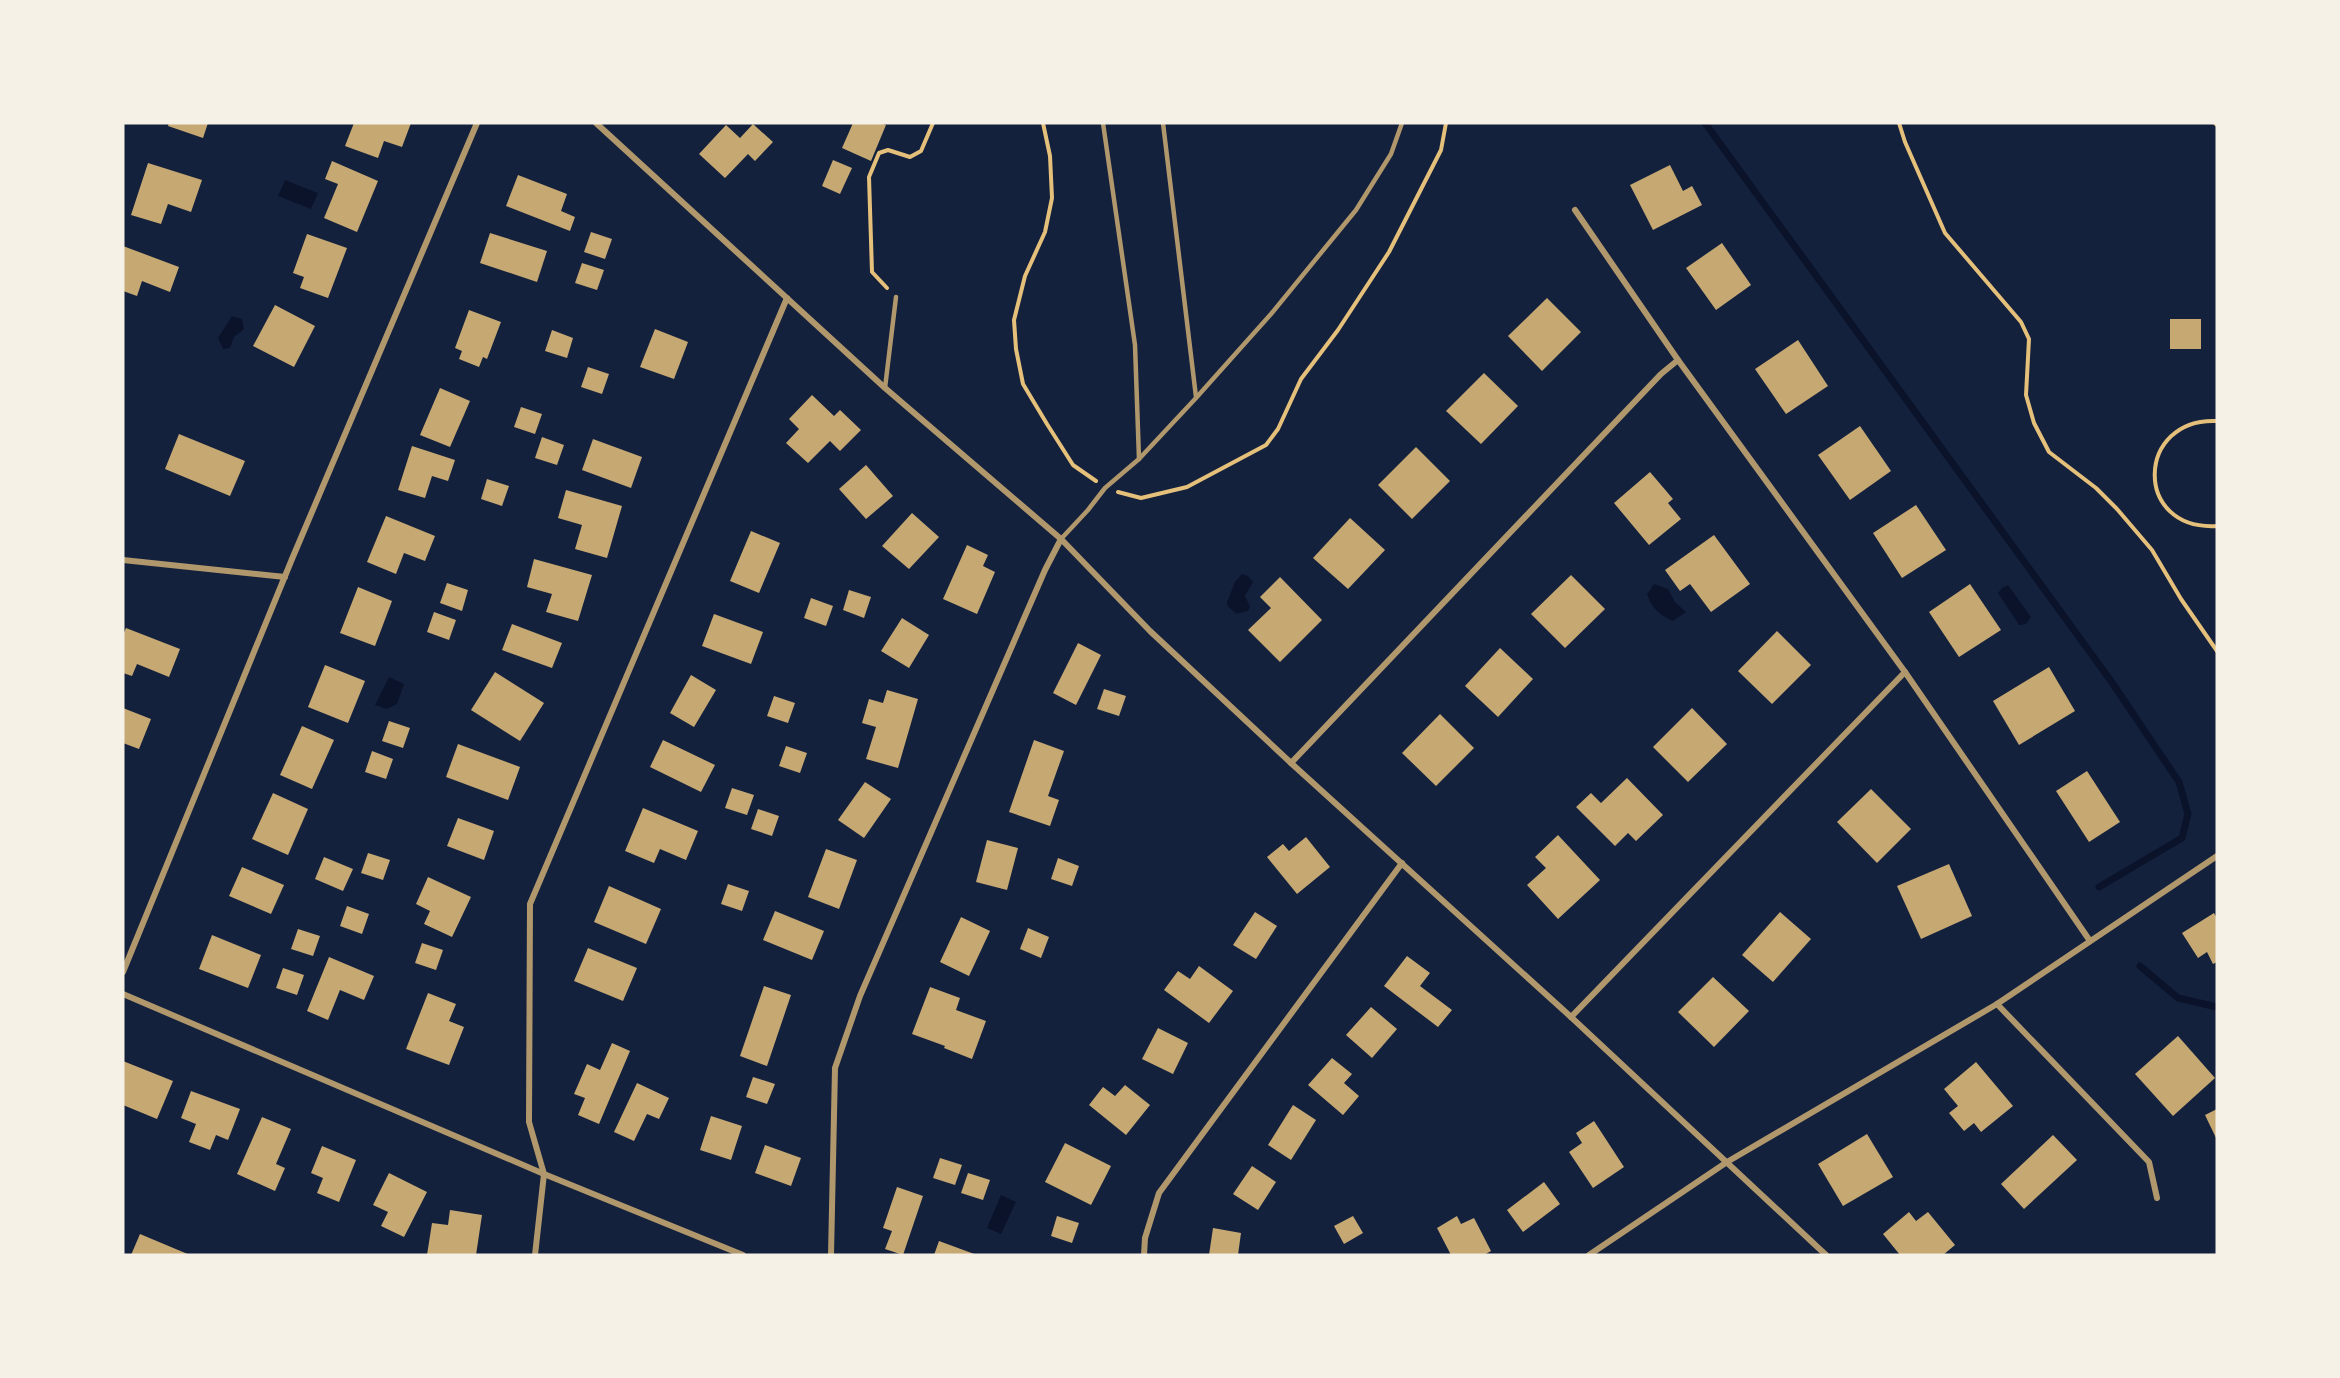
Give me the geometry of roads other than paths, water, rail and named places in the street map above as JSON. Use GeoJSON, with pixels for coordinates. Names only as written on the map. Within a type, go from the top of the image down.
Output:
{"type":"FeatureCollection","features":[{"type":"Feature","properties":{"kind":"street"},"geometry":{"type":"LineString","coordinates":[[123,972],[285,578],[477,123]]}},
{"type":"Feature","properties":{"kind":"street"},"geometry":{"type":"LineString","coordinates":[[596,123],[885,388],[1061,539],[1150,631],[1291,763],[1571,1017],[1827,1255]]}},
{"type":"Feature","properties":{"kind":"street"},"geometry":{"type":"LineString","coordinates":[[1575,210],[1678,360],[1905,672],[2090,941]]}},
{"type":"Feature","properties":{"kind":"street"},"geometry":{"type":"LineString","coordinates":[[535,1255],[544,1174],[529,1122],[530,904],[787,298]]}},
{"type":"Feature","properties":{"kind":"street"},"geometry":{"type":"LineString","coordinates":[[1291,763],[1661,374],[1678,360]]}},
{"type":"Feature","properties":{"kind":"street"},"geometry":{"type":"LineString","coordinates":[[831,1255],[835,1068],[865,985],[1045,570],[1061,539]]}},
{"type":"Feature","properties":{"kind":"street"},"geometry":{"type":"LineString","coordinates":[[123,560],[285,578]]}},
{"type":"Feature","properties":{"kind":"street"},"geometry":{"type":"LineString","coordinates":[[1571,1017],[1905,672]]}},
{"type":"Feature","properties":{"kind":"street"},"geometry":{"type":"LineString","coordinates":[[1589,1255],[1727,1162],[1996,1004],[2217,856]]}},
{"type":"Feature","properties":{"kind":"street"},"geometry":{"type":"LineString","coordinates":[[1144,1255],[1145,1238],[1159,1193],[1402,863]]}},
{"type":"Feature","properties":{"kind":"street"},"geometry":{"type":"LineString","coordinates":[[123,994],[544,1174],[743,1255]]}},
{"type":"Feature","properties":{"kind":"street"},"geometry":{"type":"LineString","coordinates":[[1996,1004],[2149,1162],[2157,1198]]}},
{"type":"Feature","properties":{"kind":"lane"},"geometry":{"type":"LineString","coordinates":[[1103,123],[1135,345],[1139,459]]}},
{"type":"Feature","properties":{"kind":"lane"},"geometry":{"type":"LineString","coordinates":[[1163,123],[1196,398]]}},
{"type":"Feature","properties":{"kind":"lane"},"geometry":{"type":"LineString","coordinates":[[1061,539],[1105,488],[1139,459],[1271,314],[1356,210],[1391,154],[1402,123]]}},
{"type":"Feature","properties":{"kind":"lane"},"geometry":{"type":"LineString","coordinates":[[885,388],[896,297]]}},
{"type":"Feature","properties":{"kind":"water"},"geometry":{"type":"Polygon","coordinates":[[[285,180],[318,193],[311,209],[278,196],[285,180]]]}},
{"type":"Feature","properties":{"kind":"water"},"geometry":{"type":"Polygon","coordinates":[[[232,316],[242,319],[244,329],[234,337],[230,348],[223,349],[218,338],[232,316]]]}},
{"type":"Feature","properties":{"kind":"water"},"geometry":{"type":"Polygon","coordinates":[[[1242,574],[1248,576],[1253,582],[1245,596],[1250,606],[1248,611],[1236,614],[1227,602],[1235,582],[1242,574]]]}},
{"type":"Feature","properties":{"kind":"water"},"geometry":{"type":"Polygon","coordinates":[[[1654,584],[1668,589],[1675,602],[1686,612],[1673,621],[1657,610],[1647,594],[1654,584]]]}},
{"type":"Feature","properties":{"kind":"water"},"geometry":{"type":"Polygon","coordinates":[[[2008,585],[2031,617],[2026,624],[2019,625],[1998,593],[2008,585]]]}},
{"type":"Feature","properties":{"kind":"water"},"geometry":{"type":"Polygon","coordinates":[[[389,677],[404,684],[397,704],[386,709],[375,705],[389,677]]]}},
{"type":"Feature","properties":{"kind":"water"},"geometry":{"type":"Polygon","coordinates":[[[1001,1195],[1016,1202],[1001,1234],[987,1228],[1001,1195]]]}},
{"type":"Feature","properties":{"kind":"waterway"},"geometry":{"type":"LineString","coordinates":[[1705,123],[2111,681],[2179,782],[2188,814],[2182,838],[2099,887]]}},
{"type":"Feature","properties":{"kind":"waterway"},"geometry":{"type":"LineString","coordinates":[[2140,966],[2178,998],[2217,1007]]}}]}
